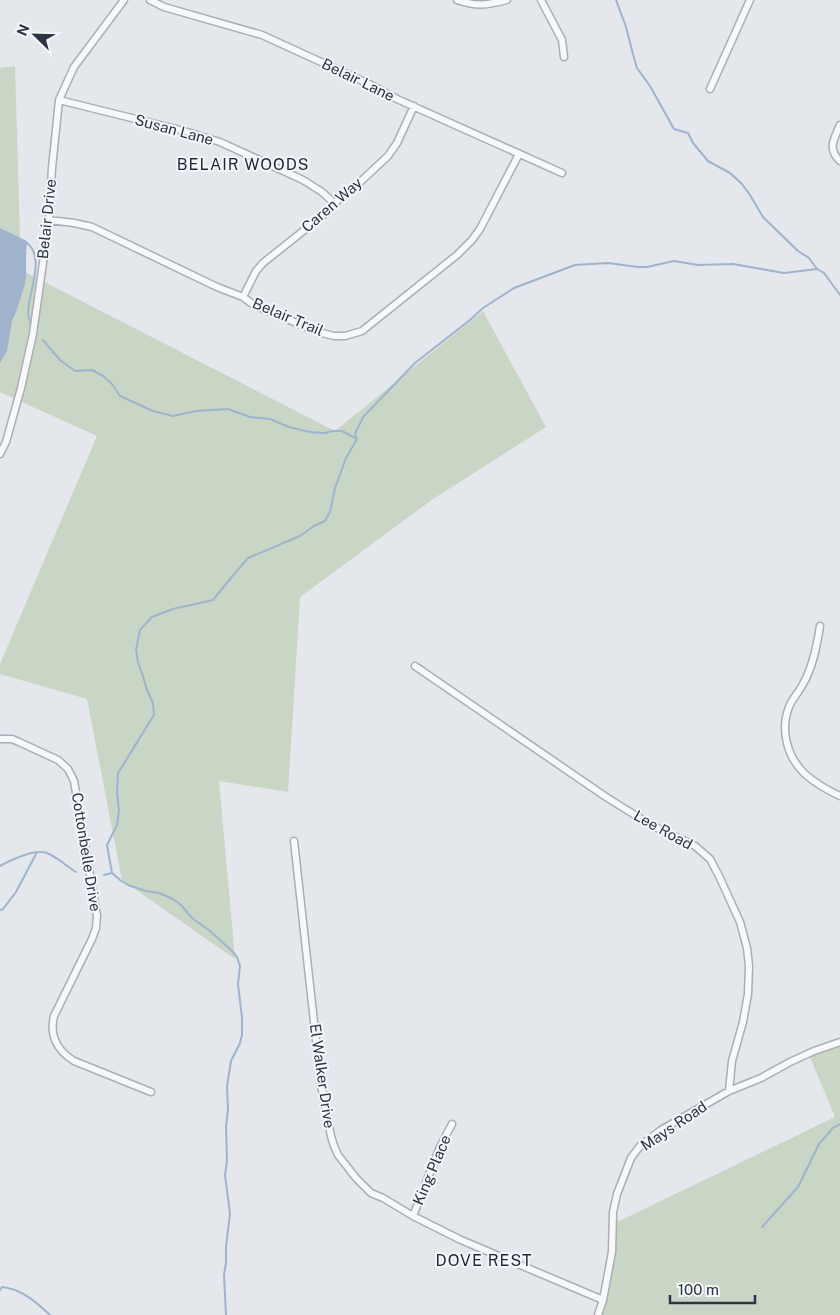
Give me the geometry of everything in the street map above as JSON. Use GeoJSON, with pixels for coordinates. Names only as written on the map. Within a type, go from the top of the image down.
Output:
{"type":"FeatureCollection","features":[{"type":"Feature","properties":{"kind":"street","name":"Belair Drive"},"geometry":{"type":"LineString","coordinates":[[0,454],[6,442],[21,388],[33,334],[49,220],[59,100],[74,67],[124,0]]}},
{"type":"Feature","properties":{"kind":"street","name":"Belair Lane"},"geometry":{"type":"LineString","coordinates":[[150,0],[164,8],[262,34],[562,173]]}},
{"type":"Feature","properties":{"kind":"street"},"geometry":{"type":"LineString","coordinates":[[457,0],[481,5],[507,0]]}},
{"type":"Feature","properties":{"kind":"street"},"geometry":{"type":"LineString","coordinates":[[541,0],[562,40],[564,57]]}},
{"type":"Feature","properties":{"kind":"street"},"geometry":{"type":"LineString","coordinates":[[710,89],[750,0]]}},
{"type":"Feature","properties":{"kind":"street","name":"Susan Lane"},"geometry":{"type":"LineString","coordinates":[[59,100],[184,131],[220,142],[303,180],[322,192],[335,204]]}},
{"type":"Feature","properties":{"kind":"street","name":"Caren Way"},"geometry":{"type":"LineString","coordinates":[[243,298],[256,271],[263,263],[327,212],[338,199],[359,183],[388,156],[397,143],[414,106]]}},
{"type":"Feature","properties":{"kind":"street"},"geometry":{"type":"LineString","coordinates":[[840,125],[832,142],[833,154],[840,162]]}},
{"type":"Feature","properties":{"kind":"street","name":"Belair Trail"},"geometry":{"type":"LineString","coordinates":[[49,220],[92,226],[217,287],[318,332],[334,336],[345,336],[362,331],[457,255],[472,240],[480,229],[519,154]]}},
{"type":"Feature","properties":{"kind":"street"},"geometry":{"type":"LineString","coordinates":[[820,626],[818,643],[810,666],[804,683],[789,706],[784,729],[787,745],[804,772],[819,786],[840,796]]}},
{"type":"Feature","properties":{"kind":"street","name":"Lee Road"},"geometry":{"type":"LineString","coordinates":[[415,666],[606,797],[651,825],[695,846],[710,859],[740,922],[747,948],[749,966],[748,994],[743,1022],[732,1061],[729,1091]]}},
{"type":"Feature","properties":{"kind":"street","name":"Cottonbelle Drive"},"geometry":{"type":"LineString","coordinates":[[0,739],[12,739],[58,760],[68,769],[74,782],[96,916],[96,928],[56,1011],[52,1025],[54,1040],[60,1050],[74,1061],[151,1092]]}},
{"type":"Feature","properties":{"kind":"street","name":"El Walker Drive"},"geometry":{"type":"LineString","coordinates":[[294,841],[321,1084],[334,1146],[338,1155],[356,1178],[371,1192],[413,1216],[461,1240],[603,1300]]}},
{"type":"Feature","properties":{"kind":"street","name":"Mays Road"},"geometry":{"type":"LineString","coordinates":[[598,1315],[603,1300],[612,1252],[613,1212],[631,1158],[640,1146],[662,1130],[729,1091],[761,1078],[814,1051],[840,1042]]}},
{"type":"Feature","properties":{"kind":"street","name":"King Place"},"geometry":{"type":"LineString","coordinates":[[413,1216],[440,1147],[452,1124]]}},
{"type":"Feature","properties":{"kind":"green space"},"geometry":{"type":"Polygon","coordinates":[[[15,66],[21,270],[335,431],[483,311],[546,427],[433,499],[300,597],[288,792],[219,781],[235,959],[122,880],[87,699],[0,674],[0,664],[97,436],[0,392],[0,68],[15,66]]]}},
{"type":"Feature","properties":{"kind":"green space"},"geometry":{"type":"Polygon","coordinates":[[[840,1041],[840,1315],[596,1315],[609,1270],[613,1224],[835,1117],[807,1050],[840,1041]]]}},
{"type":"Feature","properties":{"kind":"water"},"geometry":{"type":"Polygon","coordinates":[[[0,228],[27,241],[25,284],[12,321],[7,351],[0,363],[0,228]]]}},
{"type":"Feature","properties":{"kind":"waterway"},"geometry":{"type":"LineString","coordinates":[[616,0],[626,27],[637,68],[650,86],[674,129],[688,133],[693,143],[708,161],[730,173],[742,184],[763,217],[798,251],[809,258],[817,269]]}},
{"type":"Feature","properties":{"kind":"waterway"},"geometry":{"type":"LineString","coordinates":[[27,243],[32,249],[36,266],[28,313],[31,325]]}},
{"type":"Feature","properties":{"kind":"waterway"},"geometry":{"type":"LineString","coordinates":[[226,1315],[224,1275],[230,1214],[225,1175],[227,1161],[227,1086],[231,1061],[242,1035],[238,984],[240,966],[237,957],[232,951],[192,918],[173,899],[159,893],[128,885],[112,873],[107,845],[117,825],[119,811],[118,773],[154,715],[153,703],[138,662],[136,650],[140,630],[152,617],[173,609],[213,600],[248,558],[300,536],[325,521],[330,512],[335,488],[346,458],[357,439],[355,433],[364,416],[415,363],[483,308],[514,288],[575,265],[608,263],[647,267],[674,261],[698,265],[733,264],[784,273],[817,269],[824,273],[840,295]]}},
{"type":"Feature","properties":{"kind":"waterway"},"geometry":{"type":"LineString","coordinates":[[43,340],[60,360],[75,371],[92,370],[112,384],[120,396],[153,411],[173,416],[196,411],[228,409],[250,417],[270,419],[289,427],[310,432],[342,431],[357,439]]}},
{"type":"Feature","properties":{"kind":"waterway"},"geometry":{"type":"LineString","coordinates":[[0,866],[26,854],[42,852],[55,857],[76,872]]}},
{"type":"Feature","properties":{"kind":"waterway"},"geometry":{"type":"LineString","coordinates":[[0,910],[3,909],[16,892],[36,854]]}},
{"type":"Feature","properties":{"kind":"waterway"},"geometry":{"type":"LineString","coordinates":[[104,875],[112,873]]}},
{"type":"Feature","properties":{"kind":"waterway"},"geometry":{"type":"LineString","coordinates":[[762,1227],[798,1187],[819,1144],[833,1128],[840,1124]]}},
{"type":"Feature","properties":{"kind":"waterway"},"geometry":{"type":"LineString","coordinates":[[0,1290],[2,1287],[16,1290],[34,1301],[50,1315]]}},
{"type":"Feature","properties":{"kind":"district","name":"BELAIR WOODS"},"geometry":{"type":"Point","coordinates":[243,164]}},
{"type":"Feature","properties":{"kind":"district","name":"DOVE REST"},"geometry":{"type":"Point","coordinates":[484,1260]}}]}
